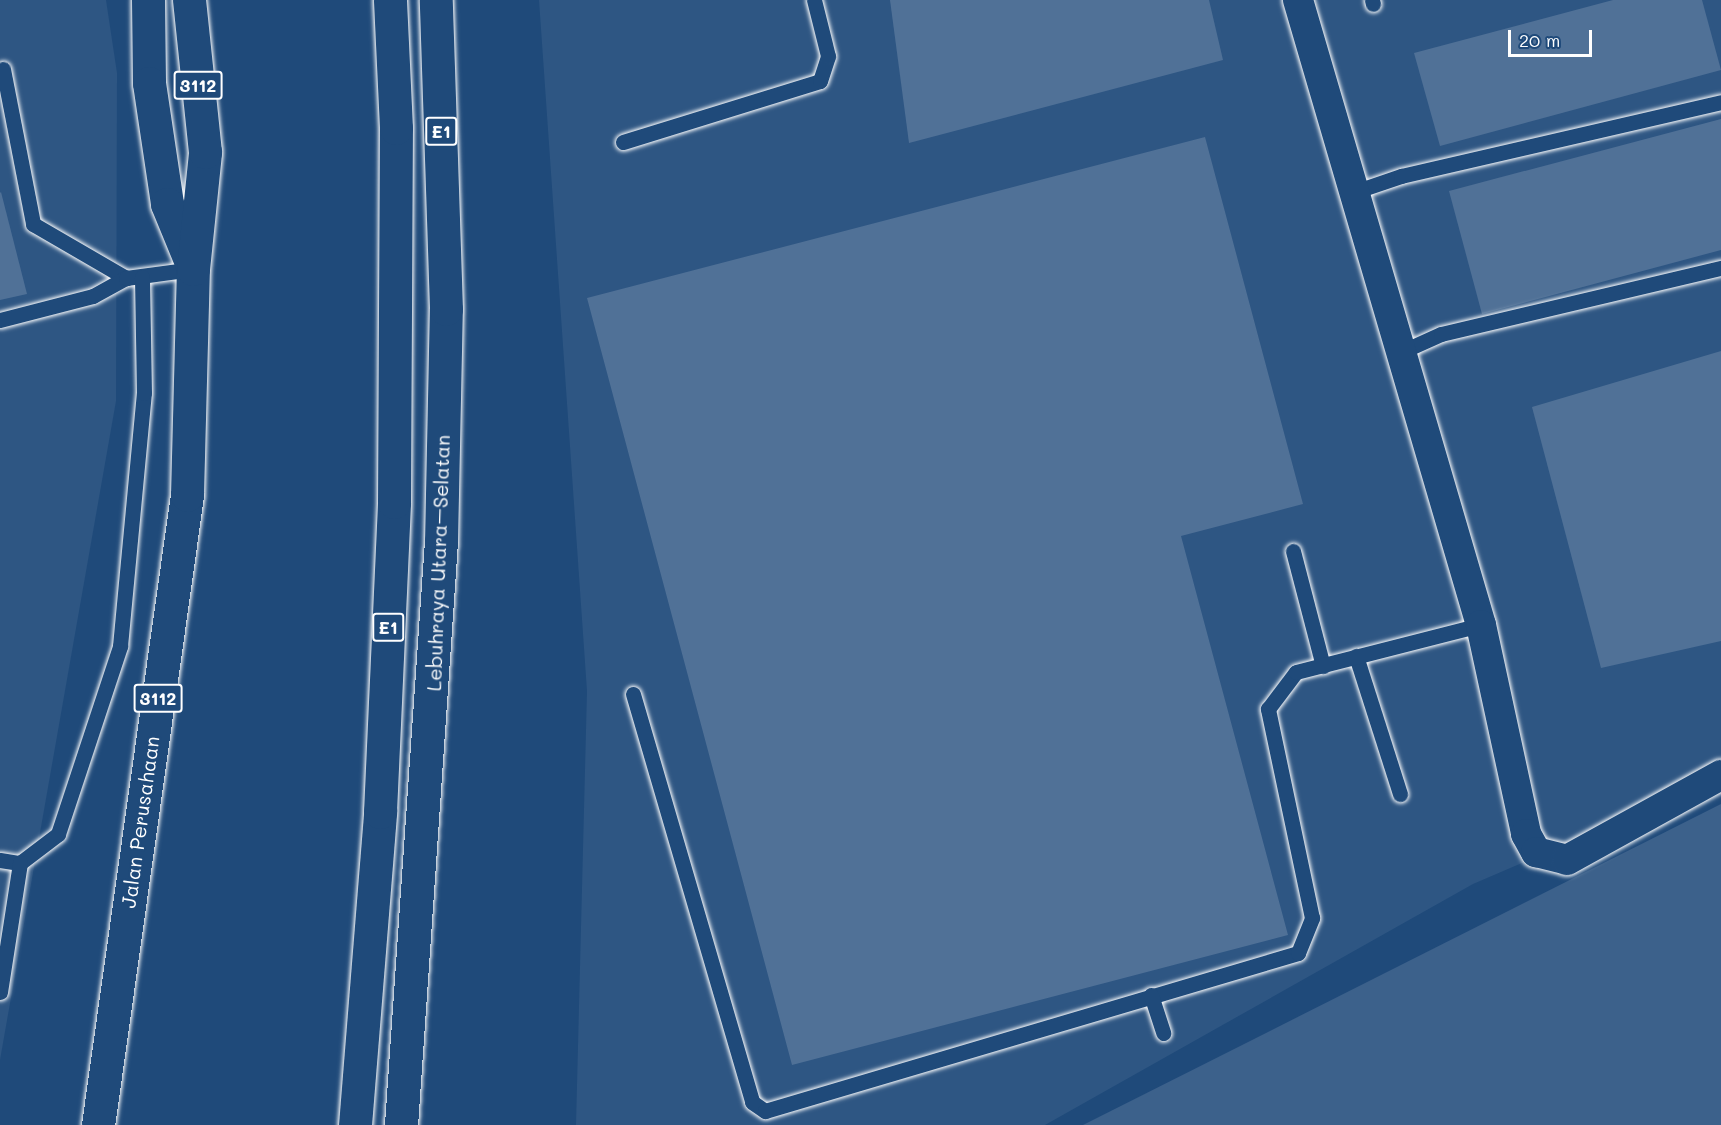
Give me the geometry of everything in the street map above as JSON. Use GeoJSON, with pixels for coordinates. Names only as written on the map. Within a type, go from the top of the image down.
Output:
{"type":"FeatureCollection","features":[{"type":"Feature","properties":{"kind":"main road","name":"Jalan Perusahaan"},"geometry":{"type":"LineString","coordinates":[[148,0],[149,83],[167,204],[193,268]]}},
{"type":"Feature","properties":{"kind":"main road","name":"Jalan Perusahaan"},"geometry":{"type":"LineString","coordinates":[[98,1125],[187,495],[193,268],[205,152],[189,0]]}},
{"type":"Feature","properties":{"kind":"main road","name":"E1"},"geometry":{"type":"LineString","coordinates":[[355,1125],[380,812],[394,502],[396,128],[390,0]]}},
{"type":"Feature","properties":{"kind":"main road","name":"Lebuhraya Utara–Selatan"},"geometry":{"type":"LineString","coordinates":[[401,1125],[441,531],[446,309],[436,0]]}},
{"type":"Feature","properties":{"kind":"street"},"geometry":{"type":"LineString","coordinates":[[1298,0],[1481,625],[1526,834],[1536,852],[1567,860],[1721,774]]}},
{"type":"Feature","properties":{"kind":"lane"},"geometry":{"type":"LineString","coordinates":[[623,142],[820,81],[828,56],[814,0]]}},
{"type":"Feature","properties":{"kind":"lane"},"geometry":{"type":"LineString","coordinates":[[3,69],[33,224],[126,278]]}},
{"type":"Feature","properties":{"kind":"lane"},"geometry":{"type":"LineString","coordinates":[[1354,192],[1401,176],[1721,102]]}},
{"type":"Feature","properties":{"kind":"lane"},"geometry":{"type":"LineString","coordinates":[[0,320],[93,296],[126,278],[193,268]]}},
{"type":"Feature","properties":{"kind":"lane"},"geometry":{"type":"LineString","coordinates":[[1401,352],[1441,334],[1721,268]]}},
{"type":"Feature","properties":{"kind":"lane"},"geometry":{"type":"LineString","coordinates":[[0,992],[20,863],[58,834],[120,646],[144,393],[142,277]]}},
{"type":"Feature","properties":{"kind":"lane"},"geometry":{"type":"LineString","coordinates":[[1293,551],[1323,666]]}},
{"type":"Feature","properties":{"kind":"lane"},"geometry":{"type":"LineString","coordinates":[[633,694],[752,1102],[765,1111],[1298,953],[1308,938],[1312,918],[1268,710],[1296,672],[1481,625]]}},
{"type":"Feature","properties":{"kind":"lane"},"geometry":{"type":"LineString","coordinates":[[1356,656],[1400,794]]}},
{"type":"Feature","properties":{"kind":"lane"},"geometry":{"type":"LineString","coordinates":[[0,860],[20,863]]}},
{"type":"Feature","properties":{"kind":"lane"},"geometry":{"type":"LineString","coordinates":[[1151,995],[1163,1033]]}},
{"type":"Feature","properties":{"kind":"shaded area"},"geometry":{"type":"Polygon","coordinates":[[[0,0],[106,0],[117,73],[116,401],[0,1060],[0,0]]]}},
{"type":"Feature","properties":{"kind":"shaded area"},"geometry":{"type":"Polygon","coordinates":[[[539,0],[1721,0],[1721,778],[1473,884],[1045,1125],[576,1125],[587,691],[539,0]]]}},
{"type":"Feature","properties":{"kind":"shaded area"},"geometry":{"type":"Polygon","coordinates":[[[1721,804],[1721,1125],[1083,1125],[1721,804]]]}},
{"type":"Feature","properties":{"kind":"building"},"geometry":{"type":"Polygon","coordinates":[[[890,0],[1209,0],[1223,60],[909,143],[890,0]]]}},
{"type":"Feature","properties":{"kind":"building"},"geometry":{"type":"Polygon","coordinates":[[[1613,0],[1702,0],[1721,70],[1440,146],[1414,53],[1613,0]]]}},
{"type":"Feature","properties":{"kind":"building"},"geometry":{"type":"Polygon","coordinates":[[[1721,119],[1721,250],[1482,314],[1449,191],[1721,119]]]}},
{"type":"Feature","properties":{"kind":"building"},"geometry":{"type":"Polygon","coordinates":[[[1205,137],[1303,504],[1181,536],[1288,935],[792,1065],[587,298],[1205,137]]]}},
{"type":"Feature","properties":{"kind":"building"},"geometry":{"type":"Polygon","coordinates":[[[0,193],[27,294],[0,300],[0,193]]]}},
{"type":"Feature","properties":{"kind":"building"},"geometry":{"type":"Polygon","coordinates":[[[1721,351],[1721,641],[1601,668],[1532,407],[1721,351]]]}}]}
